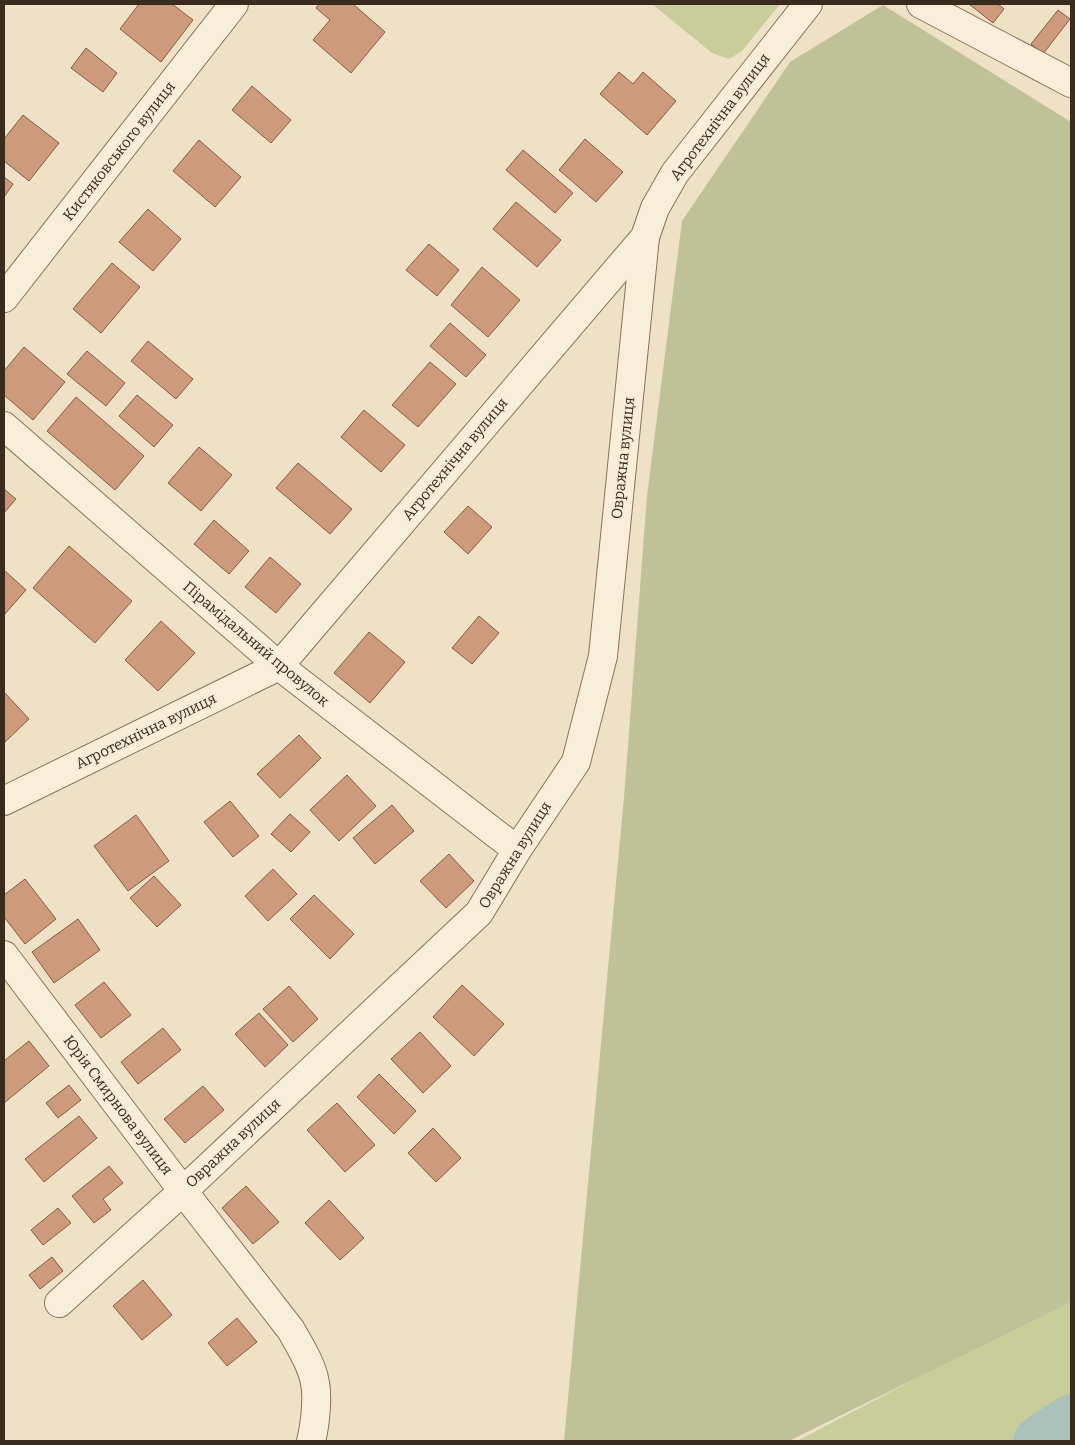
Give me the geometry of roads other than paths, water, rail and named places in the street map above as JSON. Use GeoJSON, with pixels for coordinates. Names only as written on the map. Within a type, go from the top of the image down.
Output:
{"type":"FeatureCollection","features":[{"type":"Feature","properties":{"kind":"street","name":"Кистяковського вулиця"},"geometry":{"type":"LineString","coordinates":[[4,298],[234,4]]}},
{"type":"Feature","properties":{"kind":"street","name":"Агротехнічна вулиця"},"geometry":{"type":"LineString","coordinates":[[4,801],[278,666],[645,237],[655,208],[675,173],[808,4]]}},
{"type":"Feature","properties":{"kind":"street"},"geometry":{"type":"LineString","coordinates":[[921,4],[1071,83]]}},
{"type":"Feature","properties":{"kind":"street","name":"Овражна вулиця"},"geometry":{"type":"LineString","coordinates":[[59,1303],[183,1191],[479,913],[576,762],[603,656],[645,237]]}},
{"type":"Feature","properties":{"kind":"street","name":"Пірамідальний провулок"},"geometry":{"type":"LineString","coordinates":[[4,426],[278,666],[518,850]]}},
{"type":"Feature","properties":{"kind":"street","name":"Юрія Смирнова вулиця"},"geometry":{"type":"LineString","coordinates":[[4,955],[291,1330],[304,1354],[315,1383],[312,1441]]}},
{"type":"Feature","properties":{"kind":"waterway"},"geometry":{"type":"LineString","coordinates":[[1039,1441],[1071,1420]]}}]}
